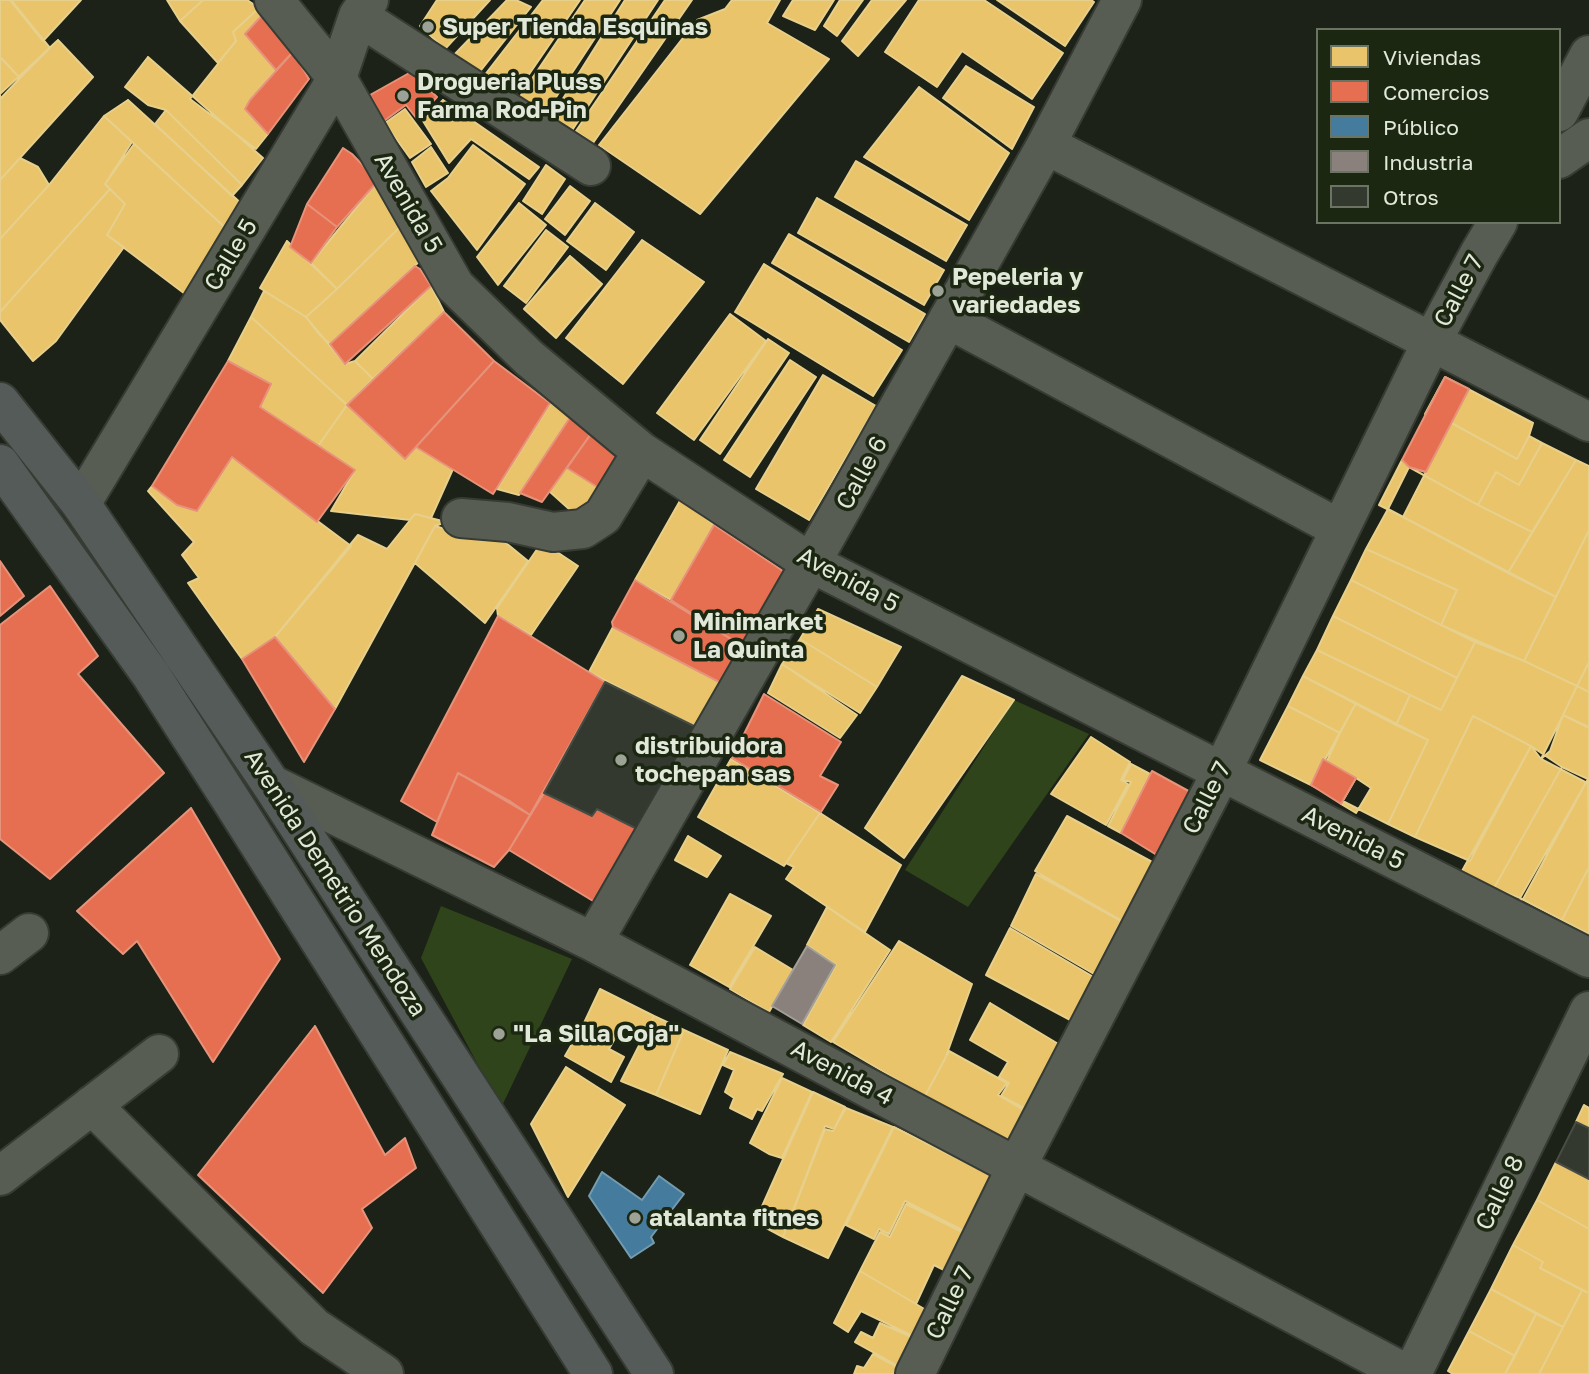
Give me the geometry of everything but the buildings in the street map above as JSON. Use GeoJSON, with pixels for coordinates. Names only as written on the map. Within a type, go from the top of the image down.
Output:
{"type":"FeatureCollection","features":[{"type":"Feature","properties":{"kind":"main road","name":"Avenida Demetrio Mendoza"},"geometry":{"type":"LineString","coordinates":[[0,402],[81,504],[271,784],[654,1374]]}},
{"type":"Feature","properties":{"kind":"main road","name":"Avenida Demetrio Mendoza"},"geometry":{"type":"LineString","coordinates":[[0,464],[151,675],[593,1374]]}},
{"type":"Feature","properties":{"kind":"street","name":"Avenida 5"},"geometry":{"type":"LineString","coordinates":[[274,0],[337,78],[455,286],[529,358],[642,452],[811,563],[1589,958]]}},
{"type":"Feature","properties":{"kind":"street","name":"Calle 6"},"geometry":{"type":"LineString","coordinates":[[593,942],[811,563],[1046,145],[1122,0]]}},
{"type":"Feature","properties":{"kind":"street","name":"Calle 5"},"geometry":{"type":"LineString","coordinates":[[81,504],[337,78],[364,8]]}},
{"type":"Feature","properties":{"kind":"street"},"geometry":{"type":"LineString","coordinates":[[364,8],[591,166]]}},
{"type":"Feature","properties":{"kind":"street"},"geometry":{"type":"LineString","coordinates":[[1561,108],[1589,55]]}},
{"type":"Feature","properties":{"kind":"street"},"geometry":{"type":"LineString","coordinates":[[1561,158],[1589,138]]}},
{"type":"Feature","properties":{"kind":"street"},"geometry":{"type":"LineString","coordinates":[[1046,145],[1589,422]]}},
{"type":"Feature","properties":{"kind":"street","name":"Calle 7"},"geometry":{"type":"LineString","coordinates":[[915,1374],[1017,1166],[1222,771],[1432,341],[1497,224]]}},
{"type":"Feature","properties":{"kind":"street"},"geometry":{"type":"LineString","coordinates":[[948,319],[1340,529]]}},
{"type":"Feature","properties":{"kind":"street"},"geometry":{"type":"LineString","coordinates":[[461,518],[508,522],[553,532],[583,529],[603,516],[642,452]]}},
{"type":"Feature","properties":{"kind":"street","name":"Avenida 4"},"geometry":{"type":"LineString","coordinates":[[271,784],[593,942],[1410,1374]]}},
{"type":"Feature","properties":{"kind":"street","name":"Calle 8"},"geometry":{"type":"LineString","coordinates":[[1410,1374],[1589,1011]]}},
{"type":"Feature","properties":{"kind":"street"},"geometry":{"type":"LineString","coordinates":[[0,1176],[159,1054]]}},
{"type":"Feature","properties":{"kind":"street"},"geometry":{"type":"LineString","coordinates":[[92,1105],[314,1327],[384,1374]]}},
{"type":"Feature","properties":{"kind":"green space"},"geometry":{"type":"Polygon","coordinates":[[[1014,700],[1089,734],[968,907],[905,870],[1014,700]]]}},
{"type":"Feature","properties":{"kind":"green space","name":"\"La Silla Coja\""},"geometry":{"type":"Polygon","coordinates":[[[441,906],[572,959],[501,1108],[421,958],[441,906]]]}},
{"type":"Feature","properties":{"kind":"place","name":"Super Tienda Esquinas"},"geometry":{"type":"Point","coordinates":[428,27]}},
{"type":"Feature","properties":{"kind":"place","name":"Drogueria Pluss Farma Rod-Pin"},"geometry":{"type":"Point","coordinates":[403,96]}},
{"type":"Feature","properties":{"kind":"place","name":"Pepeleria y variedades"},"geometry":{"type":"Point","coordinates":[938,291]}},
{"type":"Feature","properties":{"kind":"place","name":"Minimarket La Quinta"},"geometry":{"type":"Point","coordinates":[679,636]}},
{"type":"Feature","properties":{"kind":"place","name":"distribuidora tochepan sas"},"geometry":{"type":"Point","coordinates":[621,760]}},
{"type":"Feature","properties":{"kind":"place","name":"\"La Silla Coja\""},"geometry":{"type":"Point","coordinates":[499,1034]}},
{"type":"Feature","properties":{"kind":"place","name":"atalanta fitnes"},"geometry":{"type":"Point","coordinates":[635,1218]}}]}
